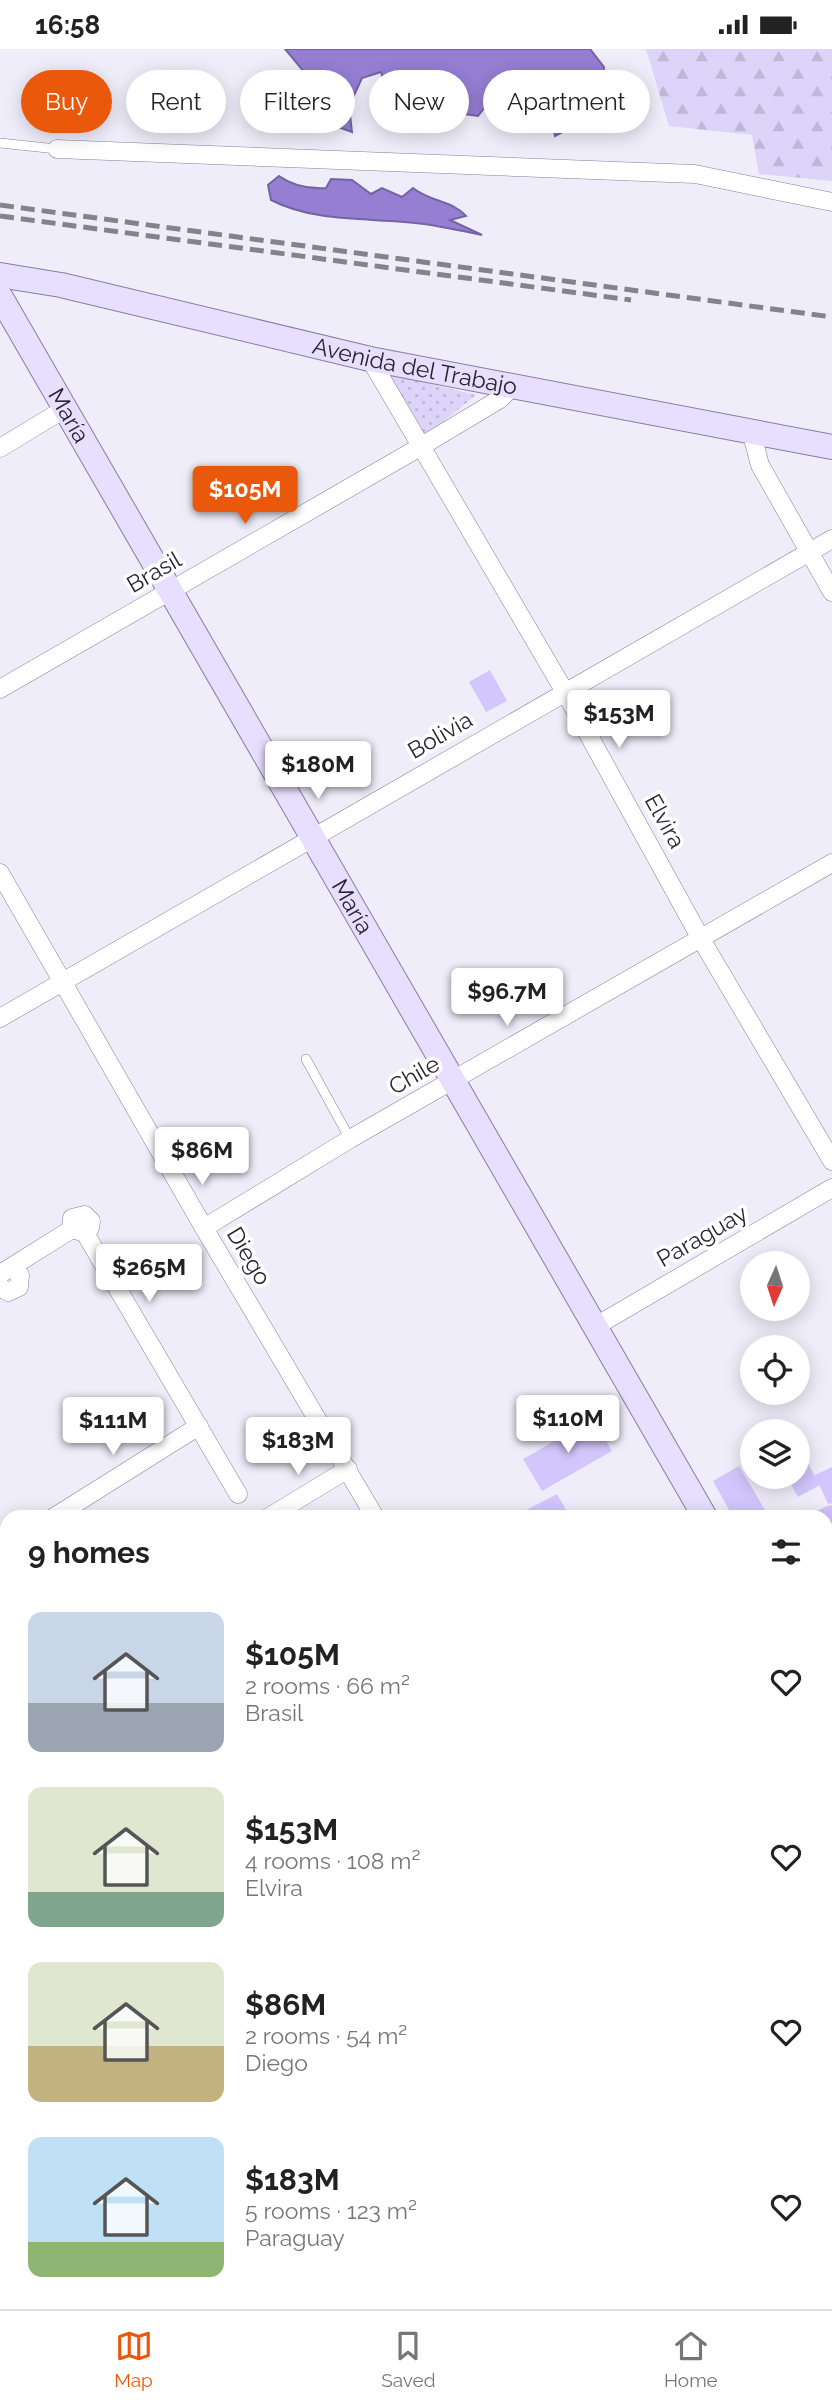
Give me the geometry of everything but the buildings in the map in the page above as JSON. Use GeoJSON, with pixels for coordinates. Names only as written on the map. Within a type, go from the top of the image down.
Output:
{"type":"FeatureCollection","features":[{"type":"Feature","properties":{"kind":"street"},"geometry":{"type":"LineString","coordinates":[[57,149],[695,174],[832,202]]}},
{"type":"Feature","properties":{"kind":"street","name":"Avenida del Trabajo"},"geometry":{"type":"LineString","coordinates":[[0,275],[61,285],[370,359],[510,388],[832,447]]}},
{"type":"Feature","properties":{"kind":"street","name":"María"},"geometry":{"type":"LineString","coordinates":[[0,296],[701,1510]]}},
{"type":"Feature","properties":{"kind":"street","name":"Elvira"},"geometry":{"type":"LineString","coordinates":[[370,359],[565,692],[701,939],[832,1161]]}},
{"type":"Feature","properties":{"kind":"street","name":"Brasil"},"geometry":{"type":"LineString","coordinates":[[0,689],[421,447],[500,399],[510,388]]}},
{"type":"Feature","properties":{"kind":"street"},"geometry":{"type":"LineString","coordinates":[[0,447],[66,408]]}},
{"type":"Feature","properties":{"kind":"street"},"geometry":{"type":"LineString","coordinates":[[751,431],[760,465],[832,592]]}},
{"type":"Feature","properties":{"kind":"street","name":"Bolivia"},"geometry":{"type":"LineString","coordinates":[[0,1018],[832,539]]}},
{"type":"Feature","properties":{"kind":"street","name":"Chile"},"geometry":{"type":"LineString","coordinates":[[204,1228],[350,1139],[832,863]]}},
{"type":"Feature","properties":{"kind":"street","name":"Diego"},"geometry":{"type":"LineString","coordinates":[[0,873],[204,1228],[371,1510]]}},
{"type":"Feature","properties":{"kind":"street","name":"Paraguay"},"geometry":{"type":"LineString","coordinates":[[596,1326],[832,1188]]}},
{"type":"Feature","properties":{"kind":"street"},"geometry":{"type":"LineString","coordinates":[[6,1270],[79,1231],[238,1494]]}},
{"type":"Feature","properties":{"kind":"street"},"geometry":{"type":"LineString","coordinates":[[0,1287],[8,1292],[19,1287],[20,1275],[6,1270]]}},
{"type":"Feature","properties":{"kind":"street"},"geometry":{"type":"LineString","coordinates":[[65,1510],[199,1426]]}},
{"type":"Feature","properties":{"kind":"street"},"geometry":{"type":"LineString","coordinates":[[281,1510],[348,1469]]}},
{"type":"Feature","properties":{"kind":"lane"},"geometry":{"type":"LineString","coordinates":[[0,143],[57,149]]}},
{"type":"Feature","properties":{"kind":"lane"},"geometry":{"type":"LineString","coordinates":[[306,1059],[350,1139]]}},
{"type":"Feature","properties":{"kind":"green space"},"geometry":{"type":"Polygon","coordinates":[[[646,49],[832,49],[832,181],[759,174],[752,135],[669,126],[646,49]]]}},
{"type":"Feature","properties":{"kind":"green space"},"geometry":{"type":"Polygon","coordinates":[[[386,373],[476,395],[422,439],[386,373]]]}},
{"type":"Feature","properties":{"kind":"shaded area"},"geometry":{"type":"Polygon","coordinates":[[[285,49],[590,49],[604,67],[604,70],[483,70],[483,110],[478,116],[469,115],[469,70],[369,70],[369,76],[362,78],[355,93],[355,70],[303,70],[285,49]]]}},
{"type":"Feature","properties":{"kind":"shaded area"},"geometry":{"type":"Polygon","coordinates":[[[279,176],[313,188],[326,188],[331,179],[352,180],[371,194],[382,188],[402,197],[413,188],[460,211],[466,216],[450,220],[482,235],[424,224],[327,216],[289,208],[271,200],[268,185],[279,176]]]}},
{"type":"Feature","properties":{"kind":"railway"},"geometry":{"type":"LineString","coordinates":[[0,205],[832,317]]}},
{"type":"Feature","properties":{"kind":"railway"},"geometry":{"type":"LineString","coordinates":[[0,216],[631,300]]}}]}
